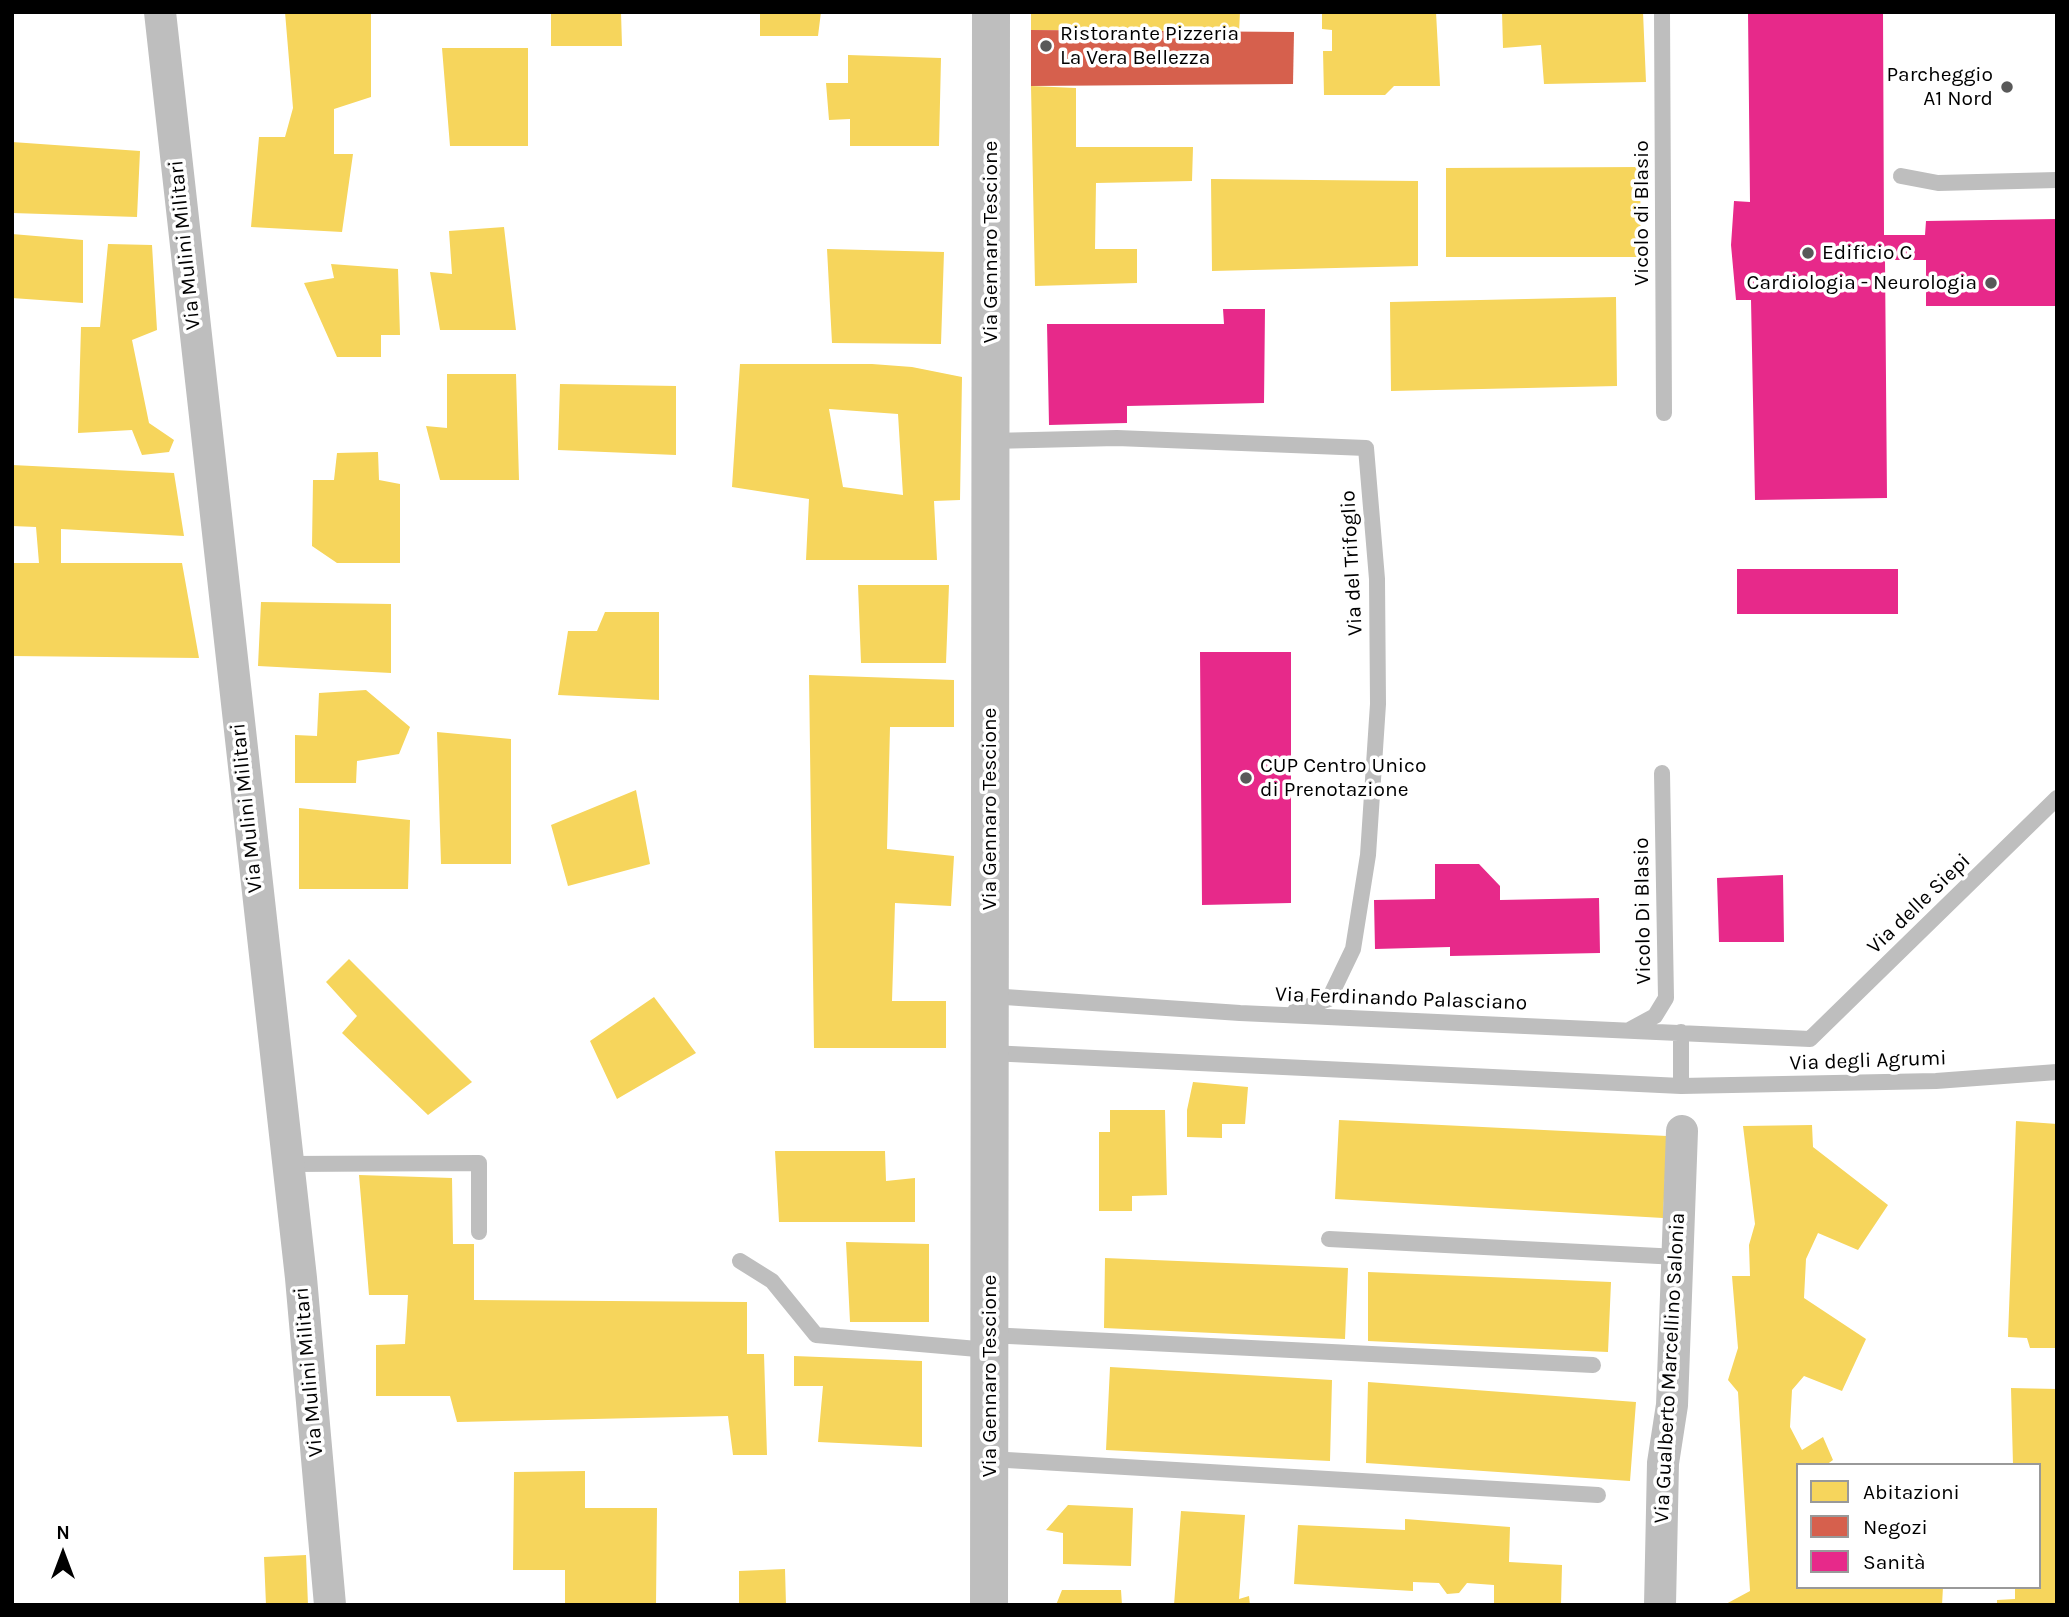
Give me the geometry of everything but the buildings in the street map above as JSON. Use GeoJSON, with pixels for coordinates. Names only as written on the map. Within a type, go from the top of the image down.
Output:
{"type":"FeatureCollection","features":[{"type":"Feature","properties":{"kind":"street","name":"Via Mulini Militari"},"geometry":{"type":"LineString","coordinates":[[160,12],[288,1164],[330,1605]]}},
{"type":"Feature","properties":{"kind":"street","name":"Via Gennaro Tescione"},"geometry":{"type":"LineString","coordinates":[[989,1605],[992,12]]}},
{"type":"Feature","properties":{"kind":"street","name":"Via Gualberto Marcellino Salonia"},"geometry":{"type":"LineString","coordinates":[[1660,1605],[1663,1463],[1672,1405],[1682,1131]]}},
{"type":"Feature","properties":{"kind":"lane","name":"Vicolo di Blasio"},"geometry":{"type":"LineString","coordinates":[[1662,12],[1664,413]]}},
{"type":"Feature","properties":{"kind":"lane"},"geometry":{"type":"LineString","coordinates":[[1901,176],[1938,183],[2057,180]]}},
{"type":"Feature","properties":{"kind":"lane","name":"Via del Trifoglio"},"geometry":{"type":"LineString","coordinates":[[991,441],[1117,438],[1366,448],[1377,579],[1378,704],[1368,855],[1353,948],[1329,999],[1286,1015]]}},
{"type":"Feature","properties":{"kind":"lane","name":"Vicolo Di Blasio"},"geometry":{"type":"LineString","coordinates":[[1629,1030],[1655,1016],[1666,998],[1662,774]]}},
{"type":"Feature","properties":{"kind":"lane","name":"Via delle Siepi"},"geometry":{"type":"LineString","coordinates":[[1810,1040],[2057,798]]}},
{"type":"Feature","properties":{"kind":"lane","name":"Via Ferdinando Palasciano"},"geometry":{"type":"LineString","coordinates":[[990,996],[1286,1015],[1810,1040]]}},
{"type":"Feature","properties":{"kind":"lane"},"geometry":{"type":"LineString","coordinates":[[990,1053],[1681,1086],[1681,1032]]}},
{"type":"Feature","properties":{"kind":"lane","name":"Via degli Agrumi"},"geometry":{"type":"LineString","coordinates":[[1681,1086],[1936,1081],[2057,1072]]}},
{"type":"Feature","properties":{"kind":"lane"},"geometry":{"type":"LineString","coordinates":[[288,1164],[479,1163],[479,1231]]}},
{"type":"Feature","properties":{"kind":"lane"},"geometry":{"type":"LineString","coordinates":[[1329,1239],[1678,1257]]}},
{"type":"Feature","properties":{"kind":"lane"},"geometry":{"type":"LineString","coordinates":[[740,1261],[772,1281],[816,1335],[1593,1365]]}},
{"type":"Feature","properties":{"kind":"lane"},"geometry":{"type":"LineString","coordinates":[[990,1459],[1598,1495]]}},
{"type":"Feature","properties":{"kind":"place","name":"Ristorante Pizzeria La Vera Bellezza"},"geometry":{"type":"Point","coordinates":[1046,46]}},
{"type":"Feature","properties":{"kind":"place","name":"Parcheggio A1 Nord"},"geometry":{"type":"Point","coordinates":[2007,87]}},
{"type":"Feature","properties":{"kind":"place","name":"Edificio C"},"geometry":{"type":"Point","coordinates":[1808,253]}},
{"type":"Feature","properties":{"kind":"place","name":"Cardiologia - Neurologia"},"geometry":{"type":"Point","coordinates":[1991,283]}},
{"type":"Feature","properties":{"kind":"place","name":"CUP Centro Unico di Prenotazione"},"geometry":{"type":"Point","coordinates":[1246,778]}}]}
